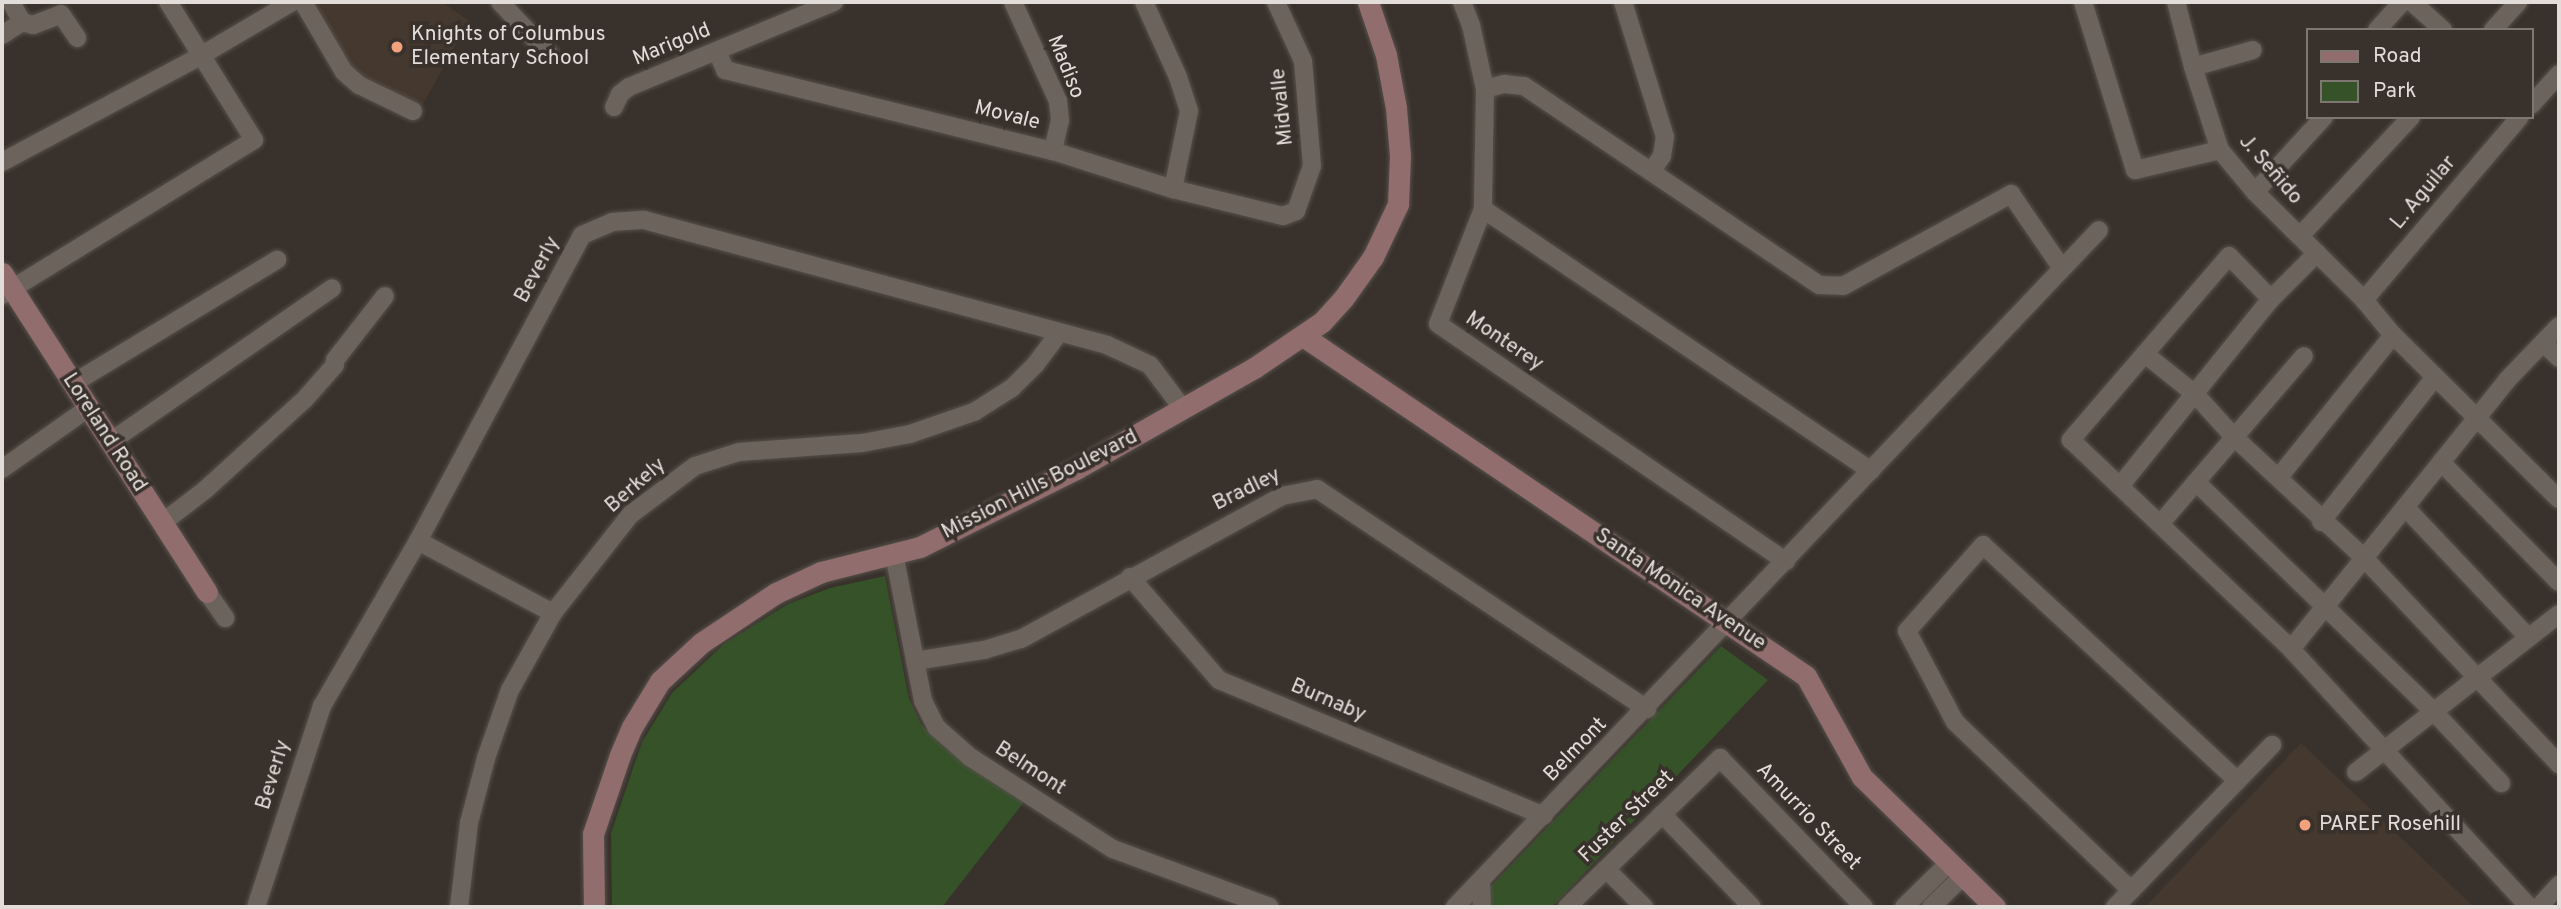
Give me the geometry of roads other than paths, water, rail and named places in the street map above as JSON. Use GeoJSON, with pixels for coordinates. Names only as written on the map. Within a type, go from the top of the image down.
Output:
{"type":"FeatureCollection","features":[{"type":"Feature","properties":{"kind":"street"},"geometry":{"type":"LineString","coordinates":[[11,2],[22,22],[33,25],[61,14],[77,38]]}},
{"type":"Feature","properties":{"kind":"street"},"geometry":{"type":"LineString","coordinates":[[5,286],[254,140],[169,2]]}},
{"type":"Feature","properties":{"kind":"street"},"geometry":{"type":"LineString","coordinates":[[2,162],[202,55],[292,2]]}},
{"type":"Feature","properties":{"kind":"street"},"geometry":{"type":"LineString","coordinates":[[303,2],[344,72],[359,85],[413,111]]}},
{"type":"Feature","properties":{"kind":"street"},"geometry":{"type":"LineString","coordinates":[[500,2],[550,55]]}},
{"type":"Feature","properties":{"kind":"street","name":"Marigold"},"geometry":{"type":"LineString","coordinates":[[614,107],[620,94],[629,87],[834,2]]}},
{"type":"Feature","properties":{"kind":"street","name":"Madiso"},"geometry":{"type":"LineString","coordinates":[[1013,2],[1058,101],[1060,120],[1053,151]]}},
{"type":"Feature","properties":{"kind":"street"},"geometry":{"type":"LineString","coordinates":[[1144,2],[1178,77],[1189,111],[1173,189]]}},
{"type":"Feature","properties":{"kind":"street","name":"Midvalle"},"geometry":{"type":"LineString","coordinates":[[1276,2],[1303,61],[1307,78],[1312,166],[1296,211]]}},
{"type":"Feature","properties":{"kind":"street","name":"Mission Hills Boulevard"},"geometry":{"type":"LineString","coordinates":[[594,907],[593,834],[620,755],[632,727],[660,681],[701,643],[776,593],[821,572],[920,547],[976,521],[1184,409],[1303,336],[1322,322],[1343,299],[1373,257],[1398,204],[1400,156],[1396,108],[1387,55],[1368,2]]}},
{"type":"Feature","properties":{"kind":"street","name":"Monterey"},"geometry":{"type":"LineString","coordinates":[[1462,2],[1471,25],[1485,89],[1483,209],[1438,324],[1786,561]]}},
{"type":"Feature","properties":{"kind":"street"},"geometry":{"type":"LineString","coordinates":[[1623,2],[1665,137],[1662,156],[1651,172]]}},
{"type":"Feature","properties":{"kind":"street"},"geometry":{"type":"LineString","coordinates":[[2083,2],[2135,170],[2220,150]]}},
{"type":"Feature","properties":{"kind":"street","name":"J. Señido"},"geometry":{"type":"LineString","coordinates":[[2176,2],[2193,67],[2220,150],[2255,192],[2364,300],[2393,335],[2559,499]]}},
{"type":"Feature","properties":{"kind":"street"},"geometry":{"type":"LineString","coordinates":[[2378,28],[2402,2]]}},
{"type":"Feature","properties":{"kind":"street"},"geometry":{"type":"LineString","coordinates":[[2412,2],[2440,28]]}},
{"type":"Feature","properties":{"kind":"street"},"geometry":{"type":"LineString","coordinates":[[2495,28],[2518,2]]}},
{"type":"Feature","properties":{"kind":"street"},"geometry":{"type":"LineString","coordinates":[[2,35],[22,22]]}},
{"type":"Feature","properties":{"kind":"street"},"geometry":{"type":"LineString","coordinates":[[2193,67],[2253,50]]}},
{"type":"Feature","properties":{"kind":"street","name":"Movale"},"geometry":{"type":"LineString","coordinates":[[717,51],[725,70],[1053,151],[1173,189],[1283,216],[1296,211]]}},
{"type":"Feature","properties":{"kind":"street"},"geometry":{"type":"LineString","coordinates":[[2533,103],[2559,74]]}},
{"type":"Feature","properties":{"kind":"street"},"geometry":{"type":"LineString","coordinates":[[1485,89],[1504,84],[1524,86],[1819,285],[1843,286],[2011,194],[2061,267]]}},
{"type":"Feature","properties":{"kind":"street"},"geometry":{"type":"LineString","coordinates":[[2255,192],[2322,119]]}},
{"type":"Feature","properties":{"kind":"street"},"geometry":{"type":"LineString","coordinates":[[2300,236],[2409,119]]}},
{"type":"Feature","properties":{"kind":"street","name":"L. Aguilar"},"geometry":{"type":"LineString","coordinates":[[2364,300],[2518,119]]}},
{"type":"Feature","properties":{"kind":"street"},"geometry":{"type":"LineString","coordinates":[[1483,209],[1871,471]]}},
{"type":"Feature","properties":{"kind":"street","name":"Beverly"},"geometry":{"type":"LineString","coordinates":[[256,907],[312,729],[418,541],[582,234],[612,222],[644,220],[1058,334],[1107,345],[1150,365],[1184,409]]}},
{"type":"Feature","properties":{"kind":"street","name":"Belmont"},"geometry":{"type":"LineString","coordinates":[[1455,907],[1647,709],[2061,267],[2099,230]]}},
{"type":"Feature","properties":{"kind":"street"},"geometry":{"type":"LineString","coordinates":[[2120,486],[2271,299],[2317,253]]}},
{"type":"Feature","properties":{"kind":"street"},"geometry":{"type":"LineString","coordinates":[[2271,299],[2229,256],[2071,440],[2291,649],[2529,907]]}},
{"type":"Feature","properties":{"kind":"street"},"geometry":{"type":"LineString","coordinates":[[72,384],[276,260]]}},
{"type":"Feature","properties":{"kind":"street","name":"Loreland Road"},"geometry":{"type":"LineString","coordinates":[[5,286],[207,592]]}},
{"type":"Feature","properties":{"kind":"street"},"geometry":{"type":"LineString","coordinates":[[110,442],[332,288]]}},
{"type":"Feature","properties":{"kind":"street"},"geometry":{"type":"LineString","coordinates":[[162,523],[205,490],[305,399],[335,365],[335,360],[385,296]]}},
{"type":"Feature","properties":{"kind":"street"},"geometry":{"type":"LineString","coordinates":[[2291,649],[2476,418],[2559,326]]}},
{"type":"Feature","properties":{"kind":"street","name":"Berkely"},"geometry":{"type":"LineString","coordinates":[[459,907],[469,823],[486,758],[510,690],[553,613],[630,515],[695,466],[739,452],[862,443],[910,434],[974,412],[1012,388],[1035,365],[1058,334]]}},
{"type":"Feature","properties":{"kind":"street"},"geometry":{"type":"LineString","coordinates":[[2279,477],[2393,335]]}},
{"type":"Feature","properties":{"kind":"street","name":"Santa Monica Avenue"},"geometry":{"type":"LineString","coordinates":[[1303,336],[1806,676],[1862,777],[1995,907]]}},
{"type":"Feature","properties":{"kind":"street"},"geometry":{"type":"LineString","coordinates":[[2543,343],[2559,358]]}},
{"type":"Feature","properties":{"kind":"street"},"geometry":{"type":"LineString","coordinates":[[2145,354],[2196,394],[2234,438],[2279,477],[2321,522],[2364,558],[2559,764]]}},
{"type":"Feature","properties":{"kind":"street"},"geometry":{"type":"LineString","coordinates":[[2161,524],[2304,356]]}},
{"type":"Feature","properties":{"kind":"street"},"geometry":{"type":"LineString","coordinates":[[2321,522],[2435,377]]}},
{"type":"Feature","properties":{"kind":"street"},"geometry":{"type":"LineString","coordinates":[[2,469],[88,408]]}},
{"type":"Feature","properties":{"kind":"street"},"geometry":{"type":"LineString","coordinates":[[2441,462],[2559,582]]}},
{"type":"Feature","properties":{"kind":"street"},"geometry":{"type":"LineString","coordinates":[[2196,482],[2434,712],[2501,783]]}},
{"type":"Feature","properties":{"kind":"street","name":"Bradley"},"geometry":{"type":"LineString","coordinates":[[915,661],[984,650],[1021,639],[1282,496],[1317,489],[1647,709]]}},
{"type":"Feature","properties":{"kind":"street"},"geometry":{"type":"LineString","coordinates":[[2405,507],[2529,638]]}},
{"type":"Feature","properties":{"kind":"street"},"geometry":{"type":"LineString","coordinates":[[418,541],[553,613]]}},
{"type":"Feature","properties":{"kind":"street"},"geometry":{"type":"LineString","coordinates":[[2131,890],[1955,722],[1907,631],[1983,545],[2237,780]]}},
{"type":"Feature","properties":{"kind":"street","name":"Belmont"},"geometry":{"type":"LineString","coordinates":[[894,554],[923,701],[936,727],[970,757],[1113,849],[1270,907]]}},
{"type":"Feature","properties":{"kind":"street","name":"Burnaby"},"geometry":{"type":"LineString","coordinates":[[1130,578],[1219,680],[1544,816]]}},
{"type":"Feature","properties":{"kind":"street"},"geometry":{"type":"LineString","coordinates":[[207,592],[225,618]]}},
{"type":"Feature","properties":{"kind":"street"},"geometry":{"type":"LineString","coordinates":[[2356,772],[2559,614]]}},
{"type":"Feature","properties":{"kind":"street"},"geometry":{"type":"LineString","coordinates":[[2115,907],[2272,745]]}},
{"type":"Feature","properties":{"kind":"street","name":"Fuster Street"},"geometry":{"type":"LineString","coordinates":[[1567,907],[1720,758]]}},
{"type":"Feature","properties":{"kind":"street","name":"Amurrio Street"},"geometry":{"type":"LineString","coordinates":[[1720,758],[1864,907]]}},
{"type":"Feature","properties":{"kind":"street"},"geometry":{"type":"LineString","coordinates":[[1662,814],[1752,907]]}},
{"type":"Feature","properties":{"kind":"street"},"geometry":{"type":"LineString","coordinates":[[1606,869],[1644,907]]}},
{"type":"Feature","properties":{"kind":"street"},"geometry":{"type":"LineString","coordinates":[[1905,907],[1956,869]]}},
{"type":"Feature","properties":{"kind":"street"},"geometry":{"type":"LineString","coordinates":[[1931,907],[1956,869]]}},
{"type":"Feature","properties":{"kind":"street"},"geometry":{"type":"LineString","coordinates":[[1481,883],[1482,907]]}},
{"type":"Feature","properties":{"kind":"street"},"geometry":{"type":"LineString","coordinates":[[2539,907],[2559,886]]}},
{"type":"Feature","properties":{"kind":"place","name":"Knights of Columbus Elementary School"},"geometry":{"type":"Point","coordinates":[397,47]}},
{"type":"Feature","properties":{"kind":"place","name":"PAREF Rosehill"},"geometry":{"type":"Point","coordinates":[2305,825]}}]}
